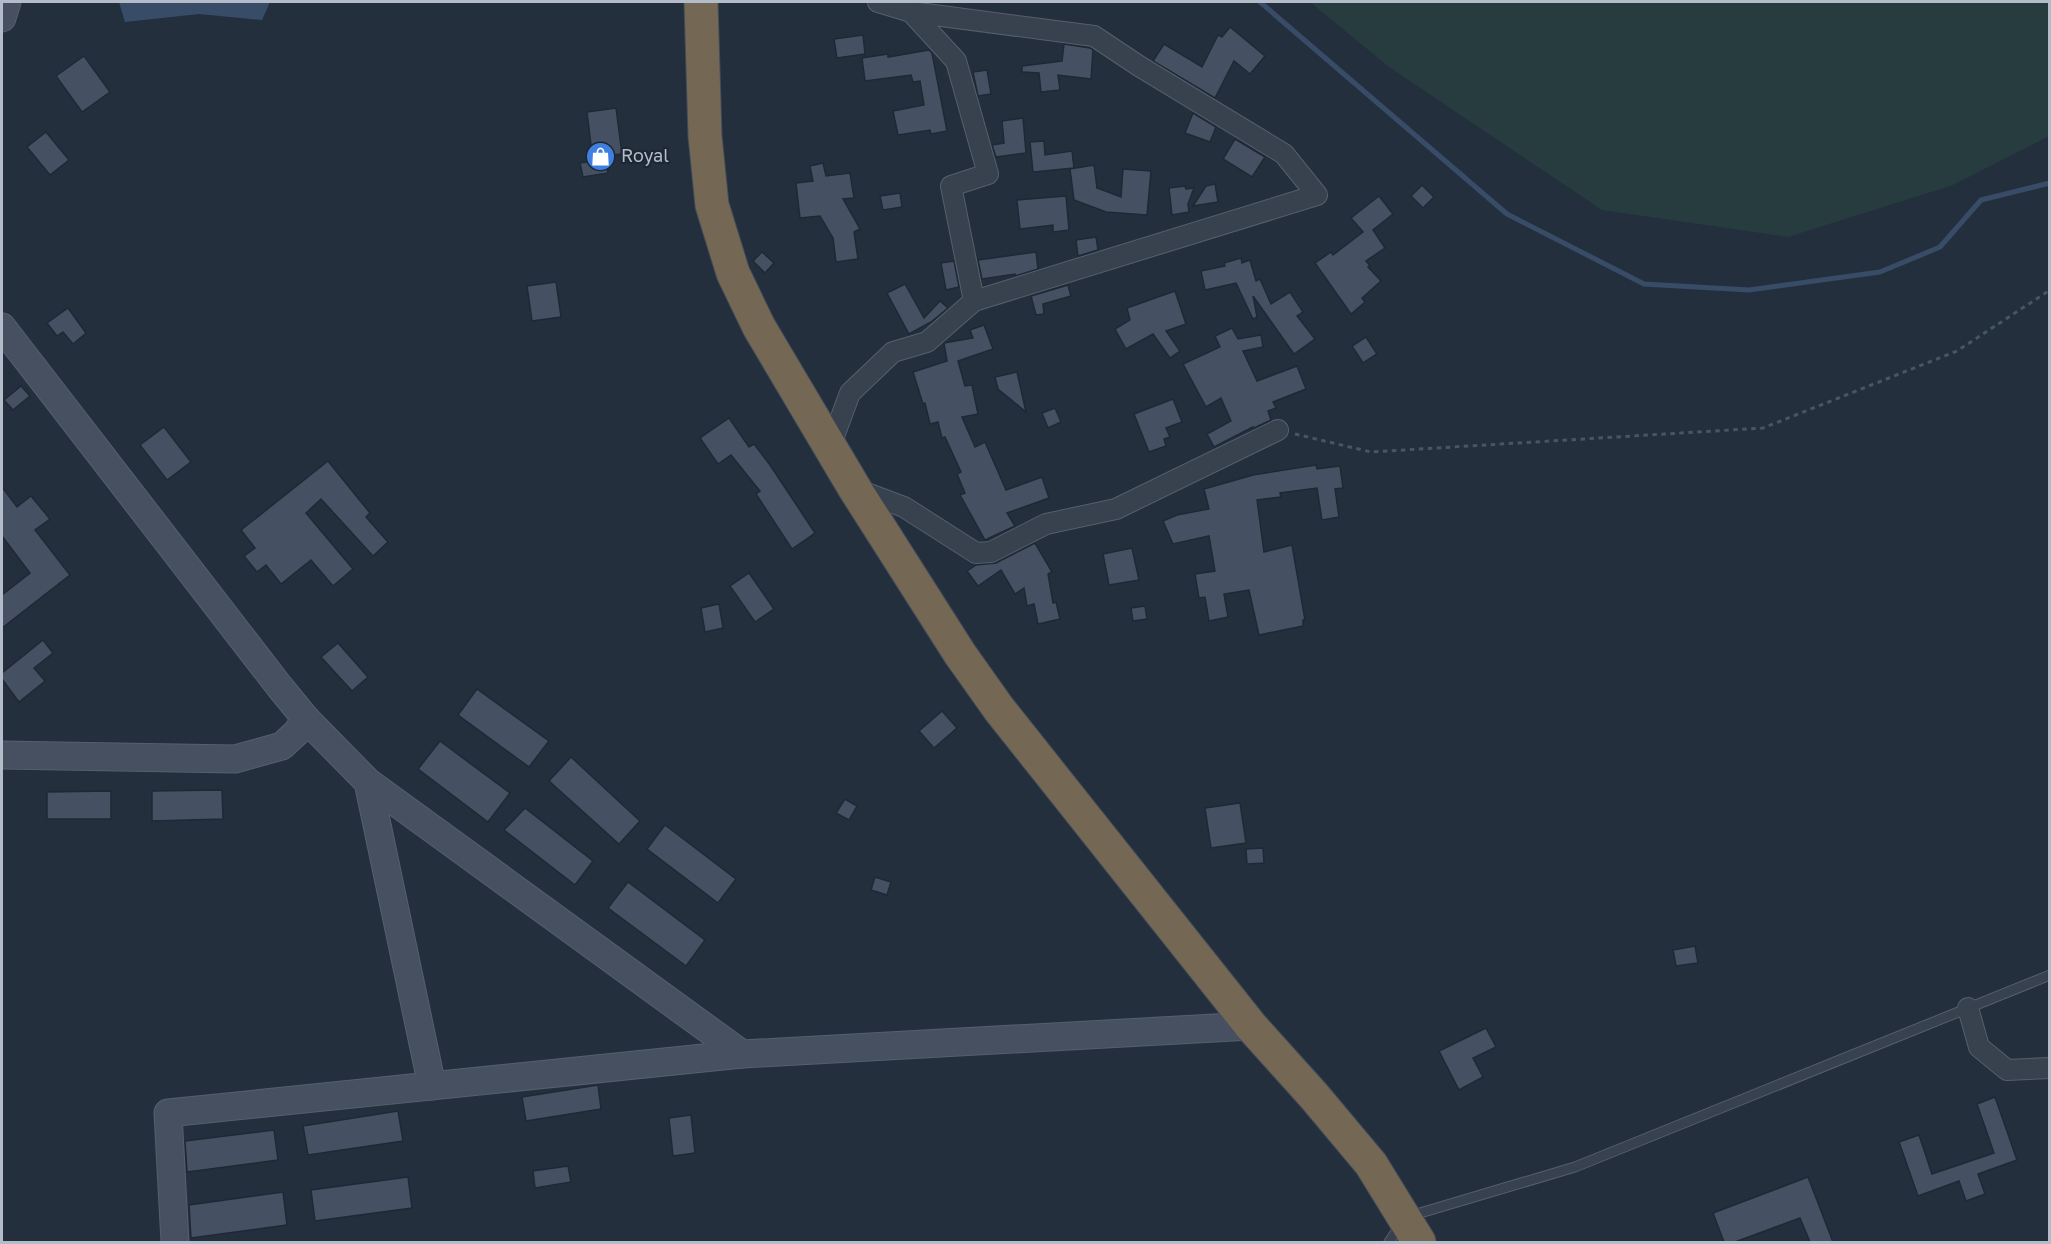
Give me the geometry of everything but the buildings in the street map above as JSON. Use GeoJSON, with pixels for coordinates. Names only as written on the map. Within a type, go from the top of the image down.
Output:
{"type":"FeatureCollection","features":[{"type":"Feature","properties":{"kind":"highway"},"geometry":{"type":"LineString","coordinates":[[701,2],[705,136],[712,205],[733,273],[759,327],[855,489],[960,654],[999,709],[1251,1026],[1371,1164],[1404,1234]]}},
{"type":"Feature","properties":{"kind":"street"},"geometry":{"type":"LineString","coordinates":[[2,18],[7,2]]}},
{"type":"Feature","properties":{"kind":"street"},"geometry":{"type":"LineString","coordinates":[[830,447],[850,393],[893,352],[927,342],[974,301],[1317,195],[1284,154],[1094,36],[911,12],[878,2]]}},
{"type":"Feature","properties":{"kind":"street"},"geometry":{"type":"LineString","coordinates":[[911,12],[956,61],[988,174],[951,186],[974,301]]}},
{"type":"Feature","properties":{"kind":"street"},"geometry":{"type":"LineString","coordinates":[[2,327],[306,719],[368,782],[742,1054]]}},
{"type":"Feature","properties":{"kind":"street"},"geometry":{"type":"LineString","coordinates":[[855,489],[904,507],[976,553],[991,552],[1046,524],[1116,509],[1278,430]]}},
{"type":"Feature","properties":{"kind":"street"},"geometry":{"type":"LineString","coordinates":[[2,755],[235,759],[282,746],[297,732],[306,719]]}},
{"type":"Feature","properties":{"kind":"street"},"geometry":{"type":"LineString","coordinates":[[368,782],[432,1086]]}},
{"type":"Feature","properties":{"kind":"street"},"geometry":{"type":"LineString","coordinates":[[1968,1008],[1979,1047],[2007,1070],[2049,1068]]}},
{"type":"Feature","properties":{"kind":"street"},"geometry":{"type":"LineString","coordinates":[[175,1242],[168,1113],[742,1054],[1251,1026]]}},
{"type":"Feature","properties":{"kind":"lane"},"geometry":{"type":"LineString","coordinates":[[1404,1234],[2049,975]]}},
{"type":"Feature","properties":{"kind":"path"},"geometry":{"type":"LineString","coordinates":[[1278,430],[1371,452],[1762,428],[1957,351],[2049,290]]}},
{"type":"Feature","properties":{"kind":"green space"},"geometry":{"type":"Polygon","coordinates":[[[1310,2],[2049,2],[2049,136],[1953,185],[1788,237],[1602,210],[1389,67],[1310,2]]]}},
{"type":"Feature","properties":{"kind":"water"},"geometry":{"type":"Polygon","coordinates":[[[119,2],[270,2],[262,20],[199,14],[125,22],[119,2]]]}},
{"type":"Feature","properties":{"kind":"waterway"},"geometry":{"type":"LineString","coordinates":[[1260,2],[1507,214],[1644,284],[1749,290],[1880,272],[1940,247],[1981,200],[2050,183]]}},
{"type":"Feature","properties":{"kind":"place","name":"Royal"},"geometry":{"type":"Point","coordinates":[600,156]}}]}
